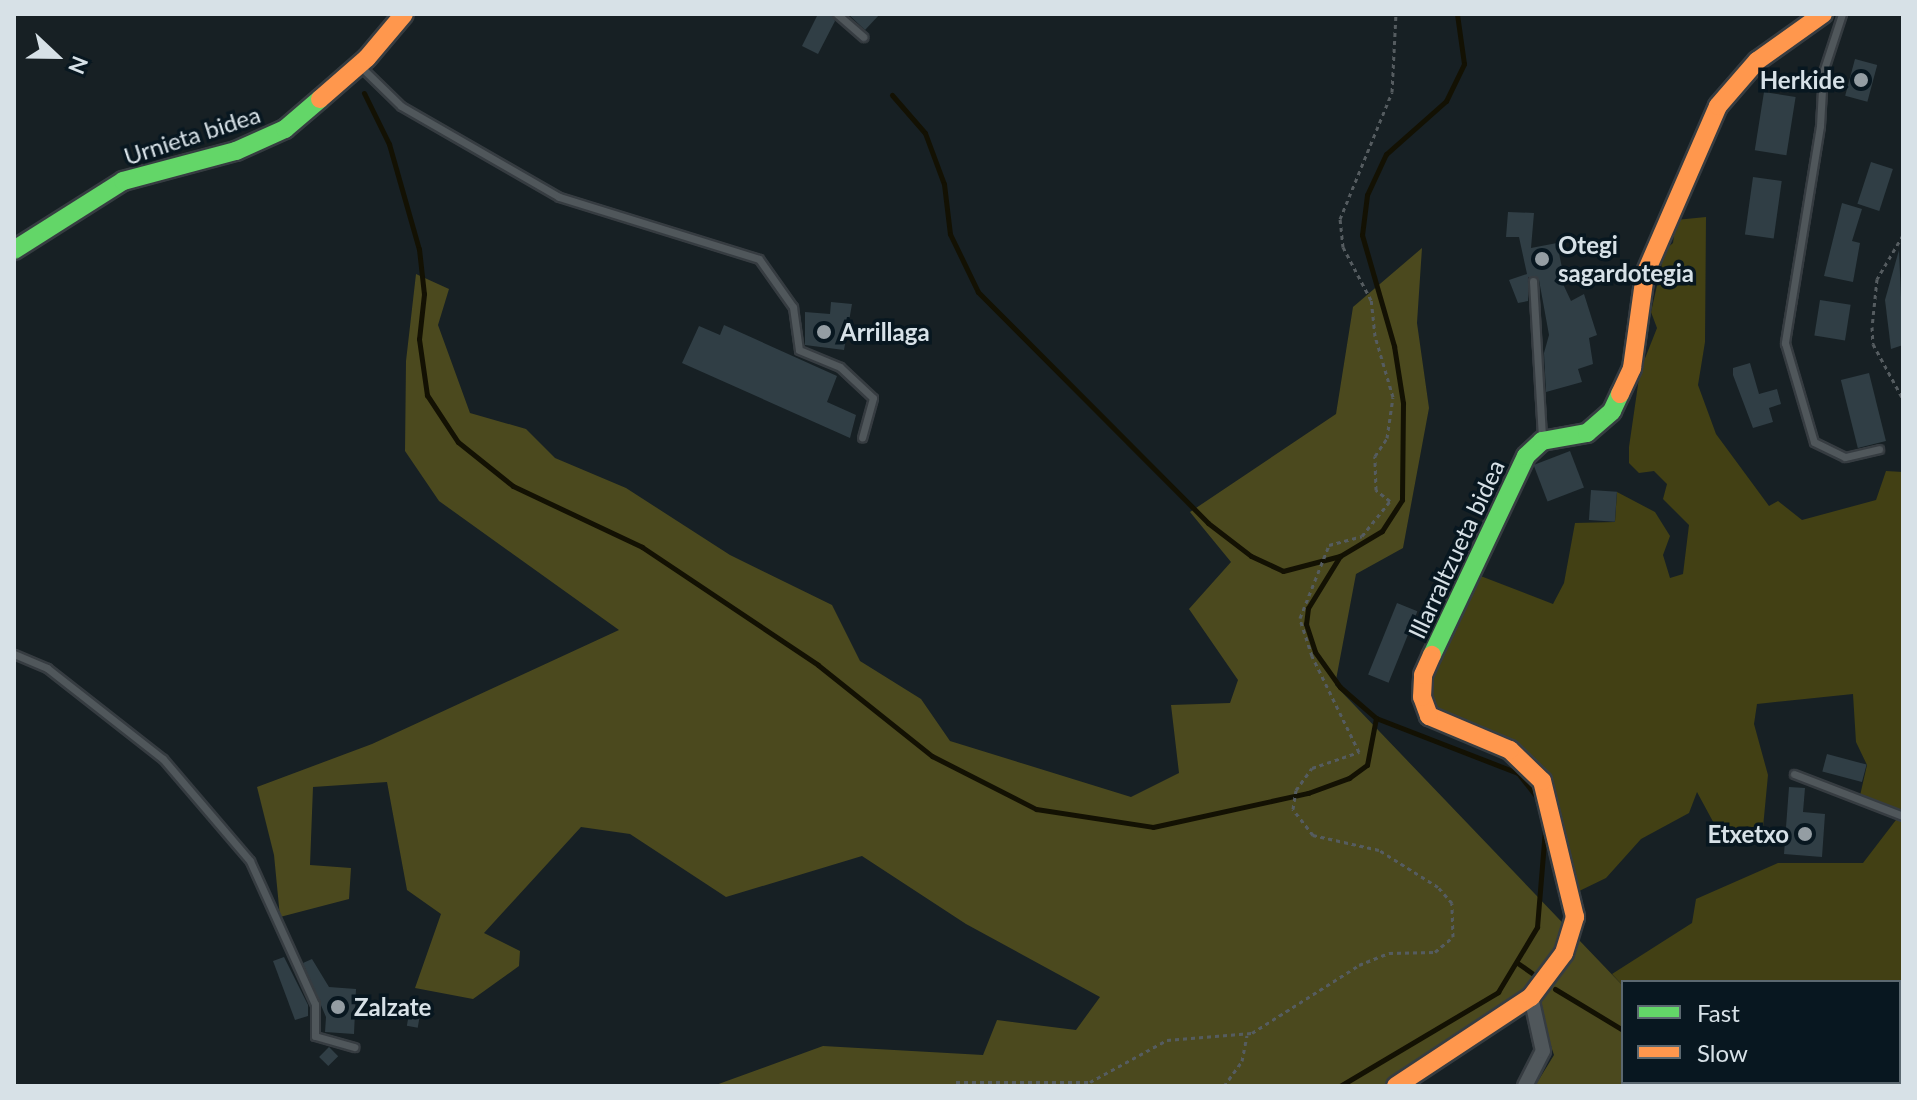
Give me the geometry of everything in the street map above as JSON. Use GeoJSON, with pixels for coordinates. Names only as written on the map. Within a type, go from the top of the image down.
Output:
{"type":"FeatureCollection","features":[{"type":"Feature","properties":{"kind":"street","name":"Urnieta bidea"},"geometry":{"type":"LineString","coordinates":[[14,250],[123,181],[258,144],[285,129],[359,65],[404,14]]}},
{"type":"Feature","properties":{"kind":"street"},"geometry":{"type":"LineString","coordinates":[[1542,441],[1587,433],[1612,411],[1635,357],[1645,274],[1718,106],[1757,61],[1823,14]]}},
{"type":"Feature","properties":{"kind":"street","name":"Illarraltzueta bidea"},"geometry":{"type":"LineString","coordinates":[[1396,1086],[1531,997],[1564,953],[1575,917],[1551,804],[1528,763],[1510,750],[1444,725],[1429,716],[1422,697],[1423,675],[1509,487],[1526,456],[1542,441]]}},
{"type":"Feature","properties":{"kind":"street"},"geometry":{"type":"LineString","coordinates":[[1525,1086],[1543,1051],[1531,997]]}},
{"type":"Feature","properties":{"kind":"lane"},"geometry":{"type":"LineString","coordinates":[[837,14],[863,37]]}},
{"type":"Feature","properties":{"kind":"lane"},"geometry":{"type":"LineString","coordinates":[[1842,14],[1823,72],[1820,126],[1785,343],[1814,442],[1845,457],[1879,449]]}},
{"type":"Feature","properties":{"kind":"lane"},"geometry":{"type":"LineString","coordinates":[[359,65],[401,106],[559,197],[759,259],[793,307],[799,350],[840,367],[873,398],[862,438]]}},
{"type":"Feature","properties":{"kind":"lane"},"geometry":{"type":"LineString","coordinates":[[1533,281],[1542,441]]}},
{"type":"Feature","properties":{"kind":"lane"},"geometry":{"type":"LineString","coordinates":[[14,654],[47,668],[163,759],[250,861],[315,1004],[315,1036],[354,1047]]}},
{"type":"Feature","properties":{"kind":"lane"},"geometry":{"type":"LineString","coordinates":[[1794,774],[1903,816]]}},
{"type":"Feature","properties":{"kind":"path"},"geometry":{"type":"LineString","coordinates":[[956,1082],[993,1078],[1076,1085],[1167,1040],[1247,1035],[1282,1019],[1367,961],[1389,953],[1435,952],[1453,937],[1455,913],[1438,887],[1379,850],[1313,835],[1293,809],[1296,790],[1312,768],[1359,752],[1312,656],[1300,618],[1329,545],[1362,536],[1390,501],[1376,490],[1375,456],[1387,438],[1393,397],[1375,336],[1371,300],[1343,247],[1340,219],[1392,92],[1396,14]]}},
{"type":"Feature","properties":{"kind":"path"},"geometry":{"type":"LineString","coordinates":[[1903,235],[1877,279],[1872,327],[1873,344],[1903,399]]}},
{"type":"Feature","properties":{"kind":"path"},"geometry":{"type":"LineString","coordinates":[[1224,1086],[1242,1061],[1247,1035]]}},
{"type":"Feature","properties":{"kind":"shaded area"},"geometry":{"type":"Polygon","coordinates":[[[1706,217],[1705,342],[1698,385],[1716,434],[1769,506],[1778,501],[1802,520],[1876,500],[1886,471],[1903,472],[1903,1086],[1819,1084],[1901,1084],[1901,980],[1621,980],[1621,984],[1612,974],[1692,923],[1696,899],[1778,863],[1863,863],[1899,816],[1859,800],[1867,765],[1856,742],[1853,694],[1757,704],[1754,724],[1768,775],[1762,838],[1743,844],[1724,842],[1697,792],[1689,813],[1641,839],[1606,878],[1573,894],[1542,781],[1441,714],[1431,699],[1431,673],[1478,575],[1553,604],[1564,583],[1575,523],[1615,522],[1617,492],[1655,512],[1670,536],[1663,555],[1670,578],[1683,574],[1689,525],[1663,499],[1667,484],[1654,471],[1639,473],[1629,463],[1640,371],[1657,328],[1651,312],[1665,250],[1673,243],[1676,220],[1706,217]]]}},
{"type":"Feature","properties":{"kind":"shaded area"},"geometry":{"type":"Polygon","coordinates":[[[1422,248],[1417,323],[1429,408],[1403,548],[1356,574],[1335,685],[1621,984],[1621,1084],[1744,1086],[1535,1086],[1554,1055],[1531,986],[1387,1086],[713,1086],[823,1046],[983,1055],[997,1020],[1076,1030],[1100,997],[966,924],[862,856],[726,897],[630,834],[581,827],[484,933],[520,951],[519,966],[473,999],[415,988],[441,914],[407,890],[387,782],[313,787],[310,865],[351,868],[349,899],[280,917],[274,855],[257,787],[372,744],[619,630],[439,501],[405,451],[406,361],[416,274],[449,289],[438,325],[470,413],[526,429],[555,458],[626,488],[730,555],[832,605],[860,661],[921,699],[950,741],[1131,797],[1179,773],[1171,705],[1230,703],[1238,680],[1189,609],[1231,562],[1190,512],[1336,414],[1353,307],[1422,248]]]}},
{"type":"Feature","properties":{"kind":"building"},"geometry":{"type":"Polygon","coordinates":[[[818,14],[831,14],[835,21],[818,54],[802,46],[818,14]]]}},
{"type":"Feature","properties":{"kind":"building"},"geometry":{"type":"Polygon","coordinates":[[[848,14],[880,14],[865,30],[848,14]]]}},
{"type":"Feature","properties":{"kind":"building","name":"Herkide"},"geometry":{"type":"Polygon","coordinates":[[[1855,59],[1877,65],[1867,102],[1845,96],[1855,59]]]}},
{"type":"Feature","properties":{"kind":"building"},"geometry":{"type":"Polygon","coordinates":[[[1764,92],[1796,97],[1786,155],[1755,150],[1764,92]]]}},
{"type":"Feature","properties":{"kind":"building"},"geometry":{"type":"Polygon","coordinates":[[[1871,162],[1893,169],[1879,211],[1857,204],[1871,162]]]}},
{"type":"Feature","properties":{"kind":"building"},"geometry":{"type":"Polygon","coordinates":[[[1753,177],[1782,181],[1774,238],[1745,234],[1753,177]]]}},
{"type":"Feature","properties":{"kind":"building"},"geometry":{"type":"Polygon","coordinates":[[[1842,203],[1862,209],[1852,241],[1860,243],[1853,282],[1824,276],[1842,203]]]}},
{"type":"Feature","properties":{"kind":"building"},"geometry":{"type":"Polygon","coordinates":[[[1508,212],[1534,213],[1531,248],[1557,243],[1562,268],[1556,269],[1571,301],[1584,294],[1597,335],[1589,338],[1593,364],[1578,369],[1582,382],[1546,392],[1544,353],[1549,335],[1539,280],[1528,277],[1528,301],[1518,303],[1509,280],[1527,274],[1519,237],[1506,237],[1508,212]]]}},
{"type":"Feature","properties":{"kind":"building"},"geometry":{"type":"Polygon","coordinates":[[[1899,250],[1903,345],[1891,349],[1885,300],[1899,250]]]}},
{"type":"Feature","properties":{"kind":"building"},"geometry":{"type":"Polygon","coordinates":[[[1820,300],[1851,305],[1845,340],[1814,336],[1820,300]]]}},
{"type":"Feature","properties":{"kind":"building","name":"Arrillaga"},"geometry":{"type":"Polygon","coordinates":[[[831,302],[852,304],[844,350],[805,345],[805,312],[830,314],[831,302]]]}},
{"type":"Feature","properties":{"kind":"building"},"geometry":{"type":"Polygon","coordinates":[[[724,325],[837,376],[827,402],[856,415],[850,438],[682,363],[699,326],[720,335],[724,325]]]}},
{"type":"Feature","properties":{"kind":"building"},"geometry":{"type":"Polygon","coordinates":[[[1750,363],[1759,394],[1777,389],[1781,404],[1769,408],[1773,422],[1753,428],[1733,375],[1733,368],[1750,363]]]}},
{"type":"Feature","properties":{"kind":"building"},"geometry":{"type":"Polygon","coordinates":[[[1869,373],[1886,441],[1858,448],[1841,380],[1869,373]]]}},
{"type":"Feature","properties":{"kind":"building"},"geometry":{"type":"Polygon","coordinates":[[[1570,451],[1584,487],[1548,501],[1534,465],[1570,451]]]}},
{"type":"Feature","properties":{"kind":"building"},"geometry":{"type":"Polygon","coordinates":[[[1591,490],[1617,492],[1615,522],[1589,520],[1591,490]]]}},
{"type":"Feature","properties":{"kind":"building"},"geometry":{"type":"Polygon","coordinates":[[[1397,603],[1417,611],[1389,683],[1368,674],[1397,603]]]}},
{"type":"Feature","properties":{"kind":"building"},"geometry":{"type":"Polygon","coordinates":[[[1827,754],[1867,765],[1862,782],[1822,771],[1827,754]]]}},
{"type":"Feature","properties":{"kind":"building","name":"Etxetxo"},"geometry":{"type":"Polygon","coordinates":[[[1789,787],[1805,788],[1803,812],[1825,814],[1822,857],[1784,854],[1789,787]]]}},
{"type":"Feature","properties":{"kind":"building"},"geometry":{"type":"Polygon","coordinates":[[[284,957],[308,1005],[308,1016],[295,1020],[273,961],[284,957]]]}},
{"type":"Feature","properties":{"kind":"building","name":"Zalzate"},"geometry":{"type":"Polygon","coordinates":[[[312,959],[329,987],[356,989],[354,1034],[325,1032],[326,1017],[303,963],[312,959]]]}},
{"type":"Feature","properties":{"kind":"building"},"geometry":{"type":"Polygon","coordinates":[[[410,1008],[421,1010],[418,1028],[407,1026],[410,1008]]]}},
{"type":"Feature","properties":{"kind":"building"},"geometry":{"type":"Polygon","coordinates":[[[329,1047],[338,1056],[328,1066],[319,1057],[329,1047]]]}},
{"type":"Feature","properties":{"kind":"waterway"},"geometry":{"type":"LineString","coordinates":[[1457,14],[1464,64],[1446,101],[1386,154],[1367,195],[1362,235],[1394,346],[1403,403],[1402,500],[1382,531],[1340,556],[1308,608],[1306,624],[1315,652],[1340,687],[1376,718],[1518,773],[1537,797]]}},
{"type":"Feature","properties":{"kind":"waterway"},"geometry":{"type":"LineString","coordinates":[[364,93],[389,144],[419,249],[424,294],[419,339],[427,395],[458,442],[513,486],[642,547],[818,665],[932,756],[1036,809],[1153,827],[1308,793],[1349,778],[1367,765],[1376,718]]}},
{"type":"Feature","properties":{"kind":"waterway"},"geometry":{"type":"LineString","coordinates":[[892,95],[925,133],[944,184],[950,234],[978,292],[1208,523],[1251,556],[1283,571],[1340,556]]}},
{"type":"Feature","properties":{"kind":"waterway"},"geometry":{"type":"LineString","coordinates":[[1340,1086],[1498,992],[1537,927],[1545,829]]}},
{"type":"Feature","properties":{"kind":"waterway"},"geometry":{"type":"LineString","coordinates":[[1519,964],[1532,973]]}},
{"type":"Feature","properties":{"kind":"waterway"},"geometry":{"type":"LineString","coordinates":[[1555,989],[1621,1029]]}},
{"type":"Feature","properties":{"kind":"traffic: fast"},"geometry":{"type":"LineString","coordinates":[[14,250],[123,181],[236,151],[285,129],[320,99]]}},
{"type":"Feature","properties":{"kind":"traffic: fast"},"geometry":{"type":"LineString","coordinates":[[1432,655],[1526,456],[1542,441],[1587,433],[1612,411],[1620,394]]}},
{"type":"Feature","properties":{"kind":"traffic: slow"},"geometry":{"type":"LineString","coordinates":[[320,99],[367,58],[404,14]]}},
{"type":"Feature","properties":{"kind":"traffic: slow"},"geometry":{"type":"LineString","coordinates":[[1620,394],[1632,368],[1645,274],[1718,106],[1757,61],[1823,14]]}},
{"type":"Feature","properties":{"kind":"traffic: slow"},"geometry":{"type":"LineString","coordinates":[[1396,1086],[1531,997],[1564,953],[1575,917],[1542,781],[1510,750],[1429,716],[1422,697],[1423,675],[1432,655]]}},
{"type":"Feature","properties":{"kind":"place","name":"Herkide"},"geometry":{"type":"Point","coordinates":[1861,80]}},
{"type":"Feature","properties":{"kind":"place","name":"Otegi sagardotegia"},"geometry":{"type":"Point","coordinates":[1542,259]}},
{"type":"Feature","properties":{"kind":"place","name":"Arrillaga"},"geometry":{"type":"Point","coordinates":[824,332]}},
{"type":"Feature","properties":{"kind":"place","name":"Etxetxo"},"geometry":{"type":"Point","coordinates":[1805,834]}},
{"type":"Feature","properties":{"kind":"place","name":"Zalzate"},"geometry":{"type":"Point","coordinates":[338,1007]}}]}
